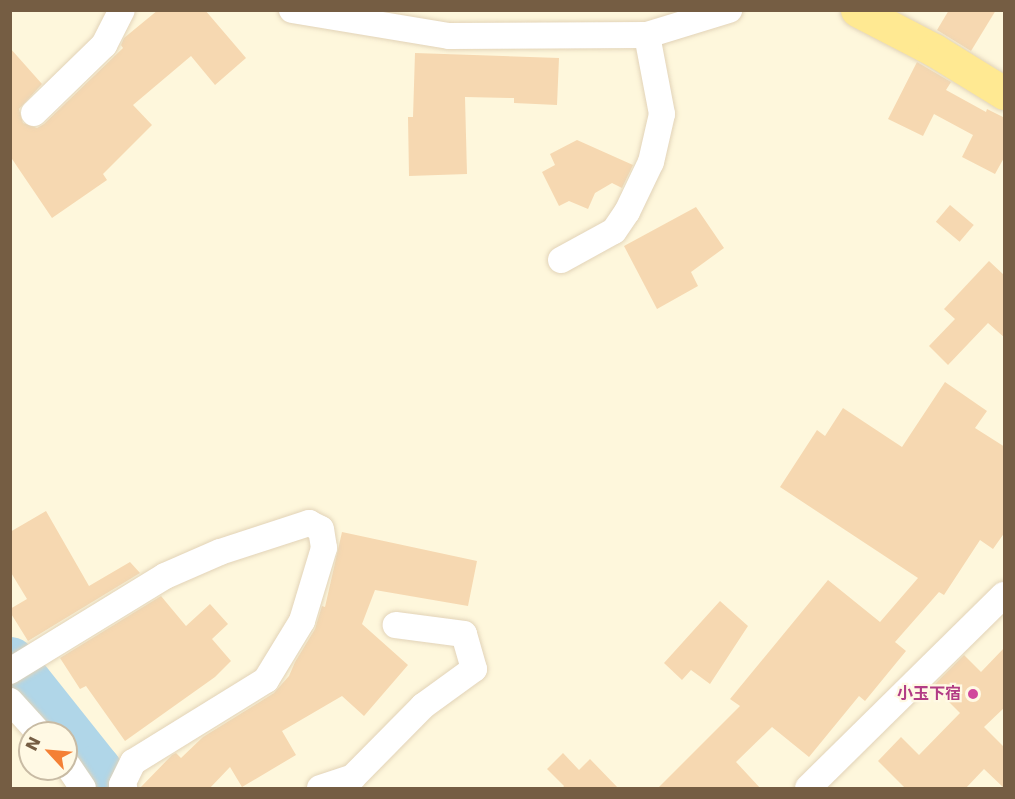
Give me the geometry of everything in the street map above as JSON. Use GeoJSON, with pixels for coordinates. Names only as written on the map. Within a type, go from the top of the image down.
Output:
{"type":"FeatureCollection","features":[{"type":"Feature","properties":{"kind":"main road"},"geometry":{"type":"LineString","coordinates":[[857,10],[934,51],[1005,93]]}},
{"type":"Feature","properties":{"kind":"street"},"geometry":{"type":"LineString","coordinates":[[34,113],[104,45],[122,10]]}},
{"type":"Feature","properties":{"kind":"street"},"geometry":{"type":"LineString","coordinates":[[292,10],[449,36],[647,35],[729,10]]}},
{"type":"Feature","properties":{"kind":"street"},"geometry":{"type":"LineString","coordinates":[[561,260],[614,231],[627,212],[651,162],[662,114],[647,35]]}},
{"type":"Feature","properties":{"kind":"street"},"geometry":{"type":"LineString","coordinates":[[19,665],[165,576],[220,552],[309,523],[321,529],[324,548],[302,621],[266,680],[133,762],[122,785],[124,789]]}},
{"type":"Feature","properties":{"kind":"street"},"geometry":{"type":"LineString","coordinates":[[808,789],[1005,595]]}},
{"type":"Feature","properties":{"kind":"street"},"geometry":{"type":"LineString","coordinates":[[321,789],[353,777],[423,706],[474,669],[464,634],[396,625]]}},
{"type":"Feature","properties":{"kind":"street"},"geometry":{"type":"LineString","coordinates":[[10,701],[28,721]]}},
{"type":"Feature","properties":{"kind":"building"},"geometry":{"type":"Polygon","coordinates":[[[158,10],[205,10],[246,58],[215,85],[191,56],[133,105],[152,125],[103,174],[107,180],[52,218],[10,156],[10,48],[42,84],[19,109],[23,123],[37,128],[44,124],[123,48],[121,45],[124,38],[158,10]]]}},
{"type":"Feature","properties":{"kind":"building"},"geometry":{"type":"Polygon","coordinates":[[[949,10],[996,10],[971,51],[937,30],[949,10]]]}},
{"type":"Feature","properties":{"kind":"building"},"geometry":{"type":"Polygon","coordinates":[[[415,53],[559,58],[557,105],[514,103],[514,98],[465,97],[467,174],[409,176],[408,117],[413,117],[415,53]]]}},
{"type":"Feature","properties":{"kind":"building"},"geometry":{"type":"Polygon","coordinates":[[[917,62],[951,82],[946,90],[986,112],[987,109],[1005,118],[1005,156],[995,174],[962,157],[973,135],[934,114],[923,136],[888,119],[917,62]]]}},
{"type":"Feature","properties":{"kind":"building"},"geometry":{"type":"Polygon","coordinates":[[[577,140],[633,165],[622,188],[612,183],[595,193],[588,209],[569,201],[559,206],[542,172],[555,165],[550,154],[577,140]]]}},
{"type":"Feature","properties":{"kind":"building"},"geometry":{"type":"Polygon","coordinates":[[[950,205],[974,225],[960,242],[936,222],[950,205]]]}},
{"type":"Feature","properties":{"kind":"building"},"geometry":{"type":"Polygon","coordinates":[[[696,207],[724,248],[691,272],[698,286],[657,309],[624,246],[696,207]]]}},
{"type":"Feature","properties":{"kind":"building"},"geometry":{"type":"Polygon","coordinates":[[[989,261],[1005,276],[1005,338],[988,323],[948,365],[929,346],[955,319],[944,309],[989,261]]]}},
{"type":"Feature","properties":{"kind":"building"},"geometry":{"type":"Polygon","coordinates":[[[945,382],[987,411],[975,428],[1005,447],[1005,532],[993,549],[980,540],[944,595],[939,592],[895,642],[906,651],[865,701],[859,696],[809,757],[772,727],[736,762],[761,789],[657,789],[740,706],[730,699],[828,580],[880,622],[918,578],[780,487],[817,430],[825,436],[843,408],[902,447],[945,382]]]}},
{"type":"Feature","properties":{"kind":"building"},"geometry":{"type":"Polygon","coordinates":[[[46,511],[89,586],[130,562],[140,573],[28,641],[10,612],[10,609],[27,599],[10,571],[10,532],[46,511]]]}},
{"type":"Feature","properties":{"kind":"building"},"geometry":{"type":"Polygon","coordinates":[[[342,532],[477,561],[468,606],[375,590],[362,624],[408,665],[364,716],[342,696],[282,731],[296,755],[242,787],[230,767],[209,789],[139,789],[172,755],[176,753],[181,758],[203,737],[274,693],[289,676],[315,629],[322,606],[325,607],[342,532]]]}},
{"type":"Feature","properties":{"kind":"building"},"geometry":{"type":"Polygon","coordinates":[[[161,596],[186,626],[210,604],[228,624],[212,639],[231,661],[215,677],[125,741],[86,686],[80,689],[60,658],[161,596]]]}},
{"type":"Feature","properties":{"kind":"building"},"geometry":{"type":"Polygon","coordinates":[[[720,601],[748,626],[710,684],[691,670],[682,680],[664,663],[720,601]]]}},
{"type":"Feature","properties":{"kind":"building"},"geometry":{"type":"Polygon","coordinates":[[[1005,647],[1005,707],[984,727],[1005,748],[1005,789],[984,769],[965,789],[906,789],[878,761],[901,737],[919,755],[960,713],[933,686],[964,655],[981,672],[1005,647]]]}},
{"type":"Feature","properties":{"kind":"building"},"geometry":{"type":"Polygon","coordinates":[[[563,753],[579,770],[590,759],[619,789],[562,789],[564,786],[547,769],[563,753]]]}},
{"type":"Feature","properties":{"kind":"waterway"},"geometry":{"type":"LineString","coordinates":[[10,662],[96,770],[107,788]]}},
{"type":"Feature","properties":{"kind":"place","name":"小玉下宿"},"geometry":{"type":"Point","coordinates":[973,694]}}]}
